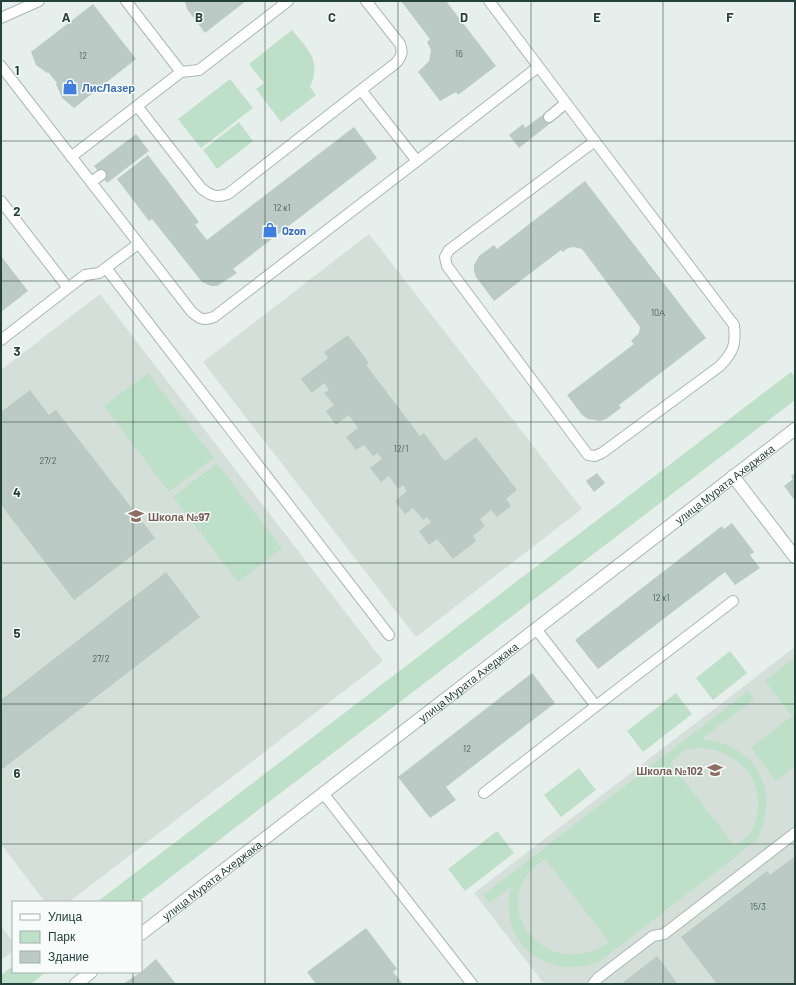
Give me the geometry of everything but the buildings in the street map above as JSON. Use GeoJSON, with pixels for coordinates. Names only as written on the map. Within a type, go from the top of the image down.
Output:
{"type":"FeatureCollection","features":[{"type":"Feature","properties":{"kind":"street","name":"улица Мурата Ахеджака"},"geometry":{"type":"LineString","coordinates":[[142,933],[795,429]]}},
{"type":"Feature","properties":{"kind":"street"},"geometry":{"type":"LineString","coordinates":[[733,476],[795,557]]}},
{"type":"Feature","properties":{"kind":"street"},"geometry":{"type":"LineString","coordinates":[[76,984],[90,973]]}},
{"type":"Feature","properties":{"kind":"lane"},"geometry":{"type":"LineString","coordinates":[[1,18],[39,1]]}},
{"type":"Feature","properties":{"kind":"lane"},"geometry":{"type":"LineString","coordinates":[[126,1],[181,72]]}},
{"type":"Feature","properties":{"kind":"lane"},"geometry":{"type":"LineString","coordinates":[[71,157],[181,72],[199,70],[288,1]]}},
{"type":"Feature","properties":{"kind":"lane"},"geometry":{"type":"LineString","coordinates":[[137,106],[201,188],[209,195],[218,197],[228,194],[401,58],[403,51],[400,44],[366,1]]}},
{"type":"Feature","properties":{"kind":"lane"},"geometry":{"type":"LineString","coordinates":[[488,1],[595,141],[734,325],[736,342],[731,353],[720,366],[602,453],[595,456],[588,455],[447,266],[445,257],[449,250],[595,141]]}},
{"type":"Feature","properties":{"kind":"lane"},"geometry":{"type":"LineString","coordinates":[[1,66],[191,311],[198,318],[206,320],[214,317],[538,67]]}},
{"type":"Feature","properties":{"kind":"lane"},"geometry":{"type":"LineString","coordinates":[[361,90],[417,161]]}},
{"type":"Feature","properties":{"kind":"lane"},"geometry":{"type":"LineString","coordinates":[[549,118],[566,103]]}},
{"type":"Feature","properties":{"kind":"lane"},"geometry":{"type":"LineString","coordinates":[[91,182],[101,175]]}},
{"type":"Feature","properties":{"kind":"lane"},"geometry":{"type":"LineString","coordinates":[[1,201],[68,288]]}},
{"type":"Feature","properties":{"kind":"lane"},"geometry":{"type":"LineString","coordinates":[[1,340],[85,275],[100,274],[138,244]]}},
{"type":"Feature","properties":{"kind":"lane"},"geometry":{"type":"LineString","coordinates":[[106,268],[389,635]]}},
{"type":"Feature","properties":{"kind":"lane"},"geometry":{"type":"LineString","coordinates":[[484,793],[733,601]]}},
{"type":"Feature","properties":{"kind":"lane"},"geometry":{"type":"LineString","coordinates":[[536,629],[596,706]]}},
{"type":"Feature","properties":{"kind":"lane"},"geometry":{"type":"LineString","coordinates":[[323,793],[472,984]]}},
{"type":"Feature","properties":{"kind":"lane"},"geometry":{"type":"LineString","coordinates":[[593,984],[653,936],[664,934],[795,833]]}},
{"type":"Feature","properties":{"kind":"shaded area"},"geometry":{"type":"Polygon","coordinates":[[[369,234],[582,509],[416,637],[203,362],[369,234]]]}},
{"type":"Feature","properties":{"kind":"shaded area","name":"Школа №97"},"geometry":{"type":"Polygon","coordinates":[[[100,294],[383,661],[70,901],[44,901],[1,844],[1,370],[100,294]]]}},
{"type":"Feature","properties":{"kind":"shaded area","name":"Школа №102"},"geometry":{"type":"Polygon","coordinates":[[[795,647],[795,984],[544,984],[474,893],[795,647]]]}},
{"type":"Feature","properties":{"kind":"shaded area"},"geometry":{"type":"Polygon","coordinates":[[[1,926],[12,941],[12,952],[1,960],[1,926]]]}},
{"type":"Feature","properties":{"kind":"green space"},"geometry":{"type":"Polygon","coordinates":[[[292,30],[312,56],[314,70],[310,87],[316,95],[281,122],[256,89],[264,83],[249,64],[292,30]]]}},
{"type":"Feature","properties":{"kind":"green space"},"geometry":{"type":"Polygon","coordinates":[[[230,79],[253,108],[201,148],[178,119],[230,79]]]}},
{"type":"Feature","properties":{"kind":"green space"},"geometry":{"type":"Polygon","coordinates":[[[239,122],[253,141],[217,169],[203,150],[239,122]]]}},
{"type":"Feature","properties":{"kind":"green space"},"geometry":{"type":"Polygon","coordinates":[[[791,372],[795,377],[795,400],[139,901],[98,901],[791,372]]]}},
{"type":"Feature","properties":{"kind":"green space"},"geometry":{"type":"Polygon","coordinates":[[[148,373],[214,458],[169,492],[104,406],[148,373]]]}},
{"type":"Feature","properties":{"kind":"green space"},"geometry":{"type":"Polygon","coordinates":[[[217,463],[282,548],[238,582],[173,497],[217,463]]]}},
{"type":"Feature","properties":{"kind":"green space"},"geometry":{"type":"Polygon","coordinates":[[[730,651],[747,673],[713,700],[696,678],[730,651]]]}},
{"type":"Feature","properties":{"kind":"green space"},"geometry":{"type":"Polygon","coordinates":[[[795,657],[795,712],[791,715],[765,681],[795,657]]]}},
{"type":"Feature","properties":{"kind":"green space"},"geometry":{"type":"Polygon","coordinates":[[[748,691],[754,699],[702,739],[721,743],[737,750],[750,760],[759,773],[765,788],[766,804],[764,822],[757,840],[599,962],[580,967],[562,967],[545,962],[531,953],[519,941],[512,925],[509,907],[511,887],[490,903],[483,895],[748,691]],[[697,748],[685,750],[670,763],[735,846],[753,829],[758,809],[758,796],[755,784],[749,773],[732,758],[721,752],[697,748]],[[545,859],[526,878],[518,897],[520,917],[529,934],[545,947],[565,954],[587,953],[609,942],[545,859]]]}},
{"type":"Feature","properties":{"kind":"green space"},"geometry":{"type":"Polygon","coordinates":[[[676,693],[692,714],[643,752],[627,731],[676,693]]]}},
{"type":"Feature","properties":{"kind":"green space"},"geometry":{"type":"Polygon","coordinates":[[[795,713],[795,766],[776,781],[751,748],[795,713]]]}},
{"type":"Feature","properties":{"kind":"green space"},"geometry":{"type":"Polygon","coordinates":[[[579,768],[596,790],[561,817],[544,795],[579,768]]]}},
{"type":"Feature","properties":{"kind":"green space"},"geometry":{"type":"Polygon","coordinates":[[[497,831],[514,853],[465,891],[448,869],[497,831]]]}},
{"type":"Feature","properties":{"kind":"green space"},"geometry":{"type":"Polygon","coordinates":[[[12,967],[12,973],[45,973],[31,984],[1,984],[1,975],[12,967]]]}},
{"type":"Feature","properties":{"kind":"place","name":"ЛисЛазер"},"geometry":{"type":"Point","coordinates":[70,87]}},
{"type":"Feature","properties":{"kind":"place","name":"Ozon"},"geometry":{"type":"Point","coordinates":[270,230]}},
{"type":"Feature","properties":{"kind":"place","name":"Школа №97"},"geometry":{"type":"Point","coordinates":[136,516]}},
{"type":"Feature","properties":{"kind":"place","name":"Школа №102"},"geometry":{"type":"Point","coordinates":[715,770]}}]}
